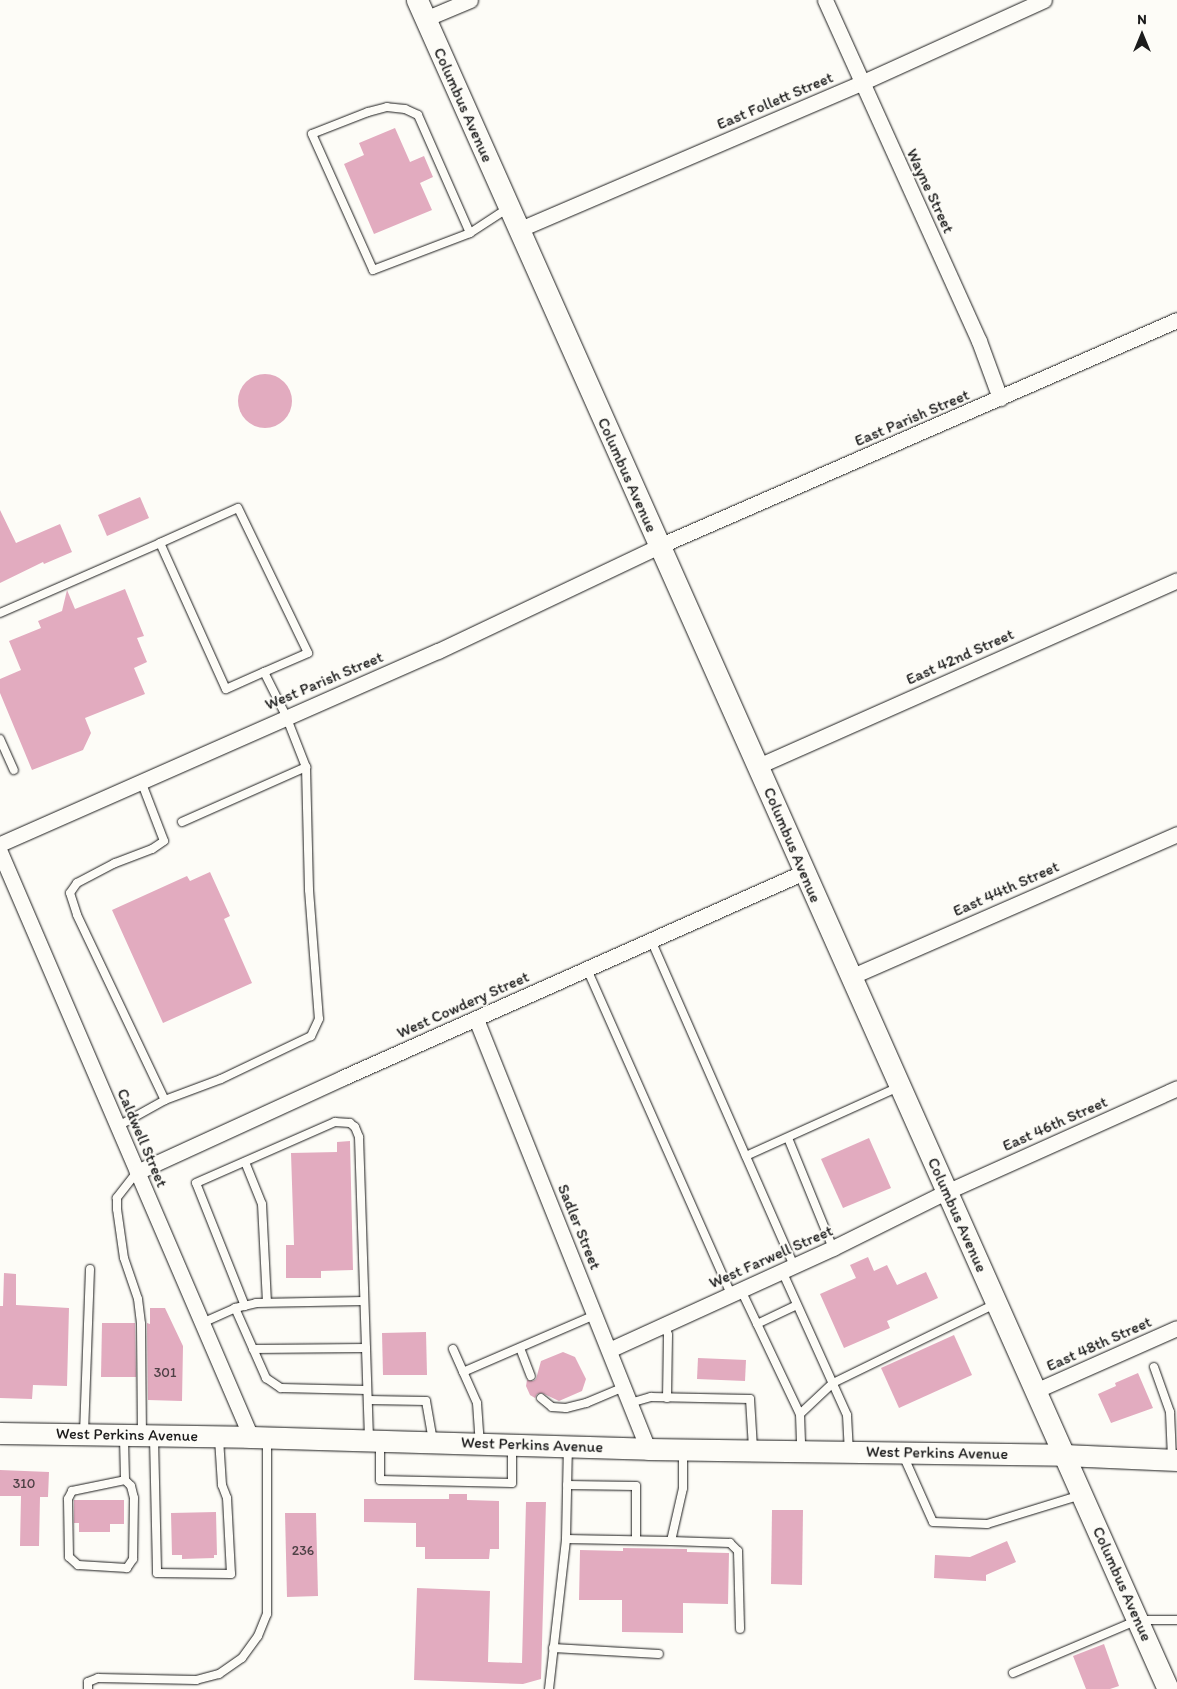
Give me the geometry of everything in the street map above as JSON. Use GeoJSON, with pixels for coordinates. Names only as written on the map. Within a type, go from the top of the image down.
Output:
{"type":"FeatureCollection","features":[{"type":"Feature","properties":{"kind":"main road","name":"Columbus Avenue"},"geometry":{"type":"LineString","coordinates":[[421,9],[1168,1689]]}},
{"type":"Feature","properties":{"kind":"main road","name":"West Perkins Avenue"},"geometry":{"type":"LineString","coordinates":[[0,1433],[648,1449],[1064,1454],[1174,1460]]}},
{"type":"Feature","properties":{"kind":"street"},"geometry":{"type":"LineString","coordinates":[[421,9],[470,0]]}},
{"type":"Feature","properties":{"kind":"street","name":"Wayne Street"},"geometry":{"type":"LineString","coordinates":[[825,0],[979,341],[1000,398]]}},
{"type":"Feature","properties":{"kind":"street","name":"East Follett Street"},"geometry":{"type":"LineString","coordinates":[[518,230],[861,83],[1044,0]]}},
{"type":"Feature","properties":{"kind":"street","name":"East Parish Street"},"geometry":{"type":"LineString","coordinates":[[659,546],[1177,320]]}},
{"type":"Feature","properties":{"kind":"street","name":"West Parish Street"},"geometry":{"type":"LineString","coordinates":[[0,844],[286,716],[438,651],[659,546]]}},
{"type":"Feature","properties":{"kind":"street","name":"East 42nd Street"},"geometry":{"type":"LineString","coordinates":[[758,766],[1177,580]]}},
{"type":"Feature","properties":{"kind":"street","name":"East 44th Street"},"geometry":{"type":"LineString","coordinates":[[850,977],[1177,834]]}},
{"type":"Feature","properties":{"kind":"street","name":"Caldwell Street"},"geometry":{"type":"LineString","coordinates":[[0,852],[202,1323],[259,1438]]}},
{"type":"Feature","properties":{"kind":"street","name":"West Cowdery Street"},"geometry":{"type":"LineString","coordinates":[[137,1172],[342,1078],[804,872]]}},
{"type":"Feature","properties":{"kind":"street","name":"Sadler Street"},"geometry":{"type":"LineString","coordinates":[[476,1019],[648,1449]]}},
{"type":"Feature","properties":{"kind":"street","name":"East 46th Street"},"geometry":{"type":"LineString","coordinates":[[946,1192],[1177,1088]]}},
{"type":"Feature","properties":{"kind":"street","name":"West Farwell Street"},"geometry":{"type":"LineString","coordinates":[[609,1350],[833,1248],[946,1192]]}},
{"type":"Feature","properties":{"kind":"street","name":"East 48th Street"},"geometry":{"type":"LineString","coordinates":[[1035,1391],[1177,1328]]}},
{"type":"Feature","properties":{"kind":"lane"},"geometry":{"type":"LineString","coordinates":[[470,233],[418,115],[405,109],[387,107],[312,134],[373,270],[470,233],[508,208]]}},
{"type":"Feature","properties":{"kind":"lane"},"geometry":{"type":"LineString","coordinates":[[0,613],[238,508],[308,654],[226,689],[160,543]]}},
{"type":"Feature","properties":{"kind":"lane"},"geometry":{"type":"LineString","coordinates":[[118,1126],[165,1100],[221,1079],[312,1036],[319,1019],[309,890],[306,766],[286,716],[264,672]]}},
{"type":"Feature","properties":{"kind":"lane"},"geometry":{"type":"LineString","coordinates":[[0,739],[14,770]]}},
{"type":"Feature","properties":{"kind":"lane"},"geometry":{"type":"LineString","coordinates":[[182,822],[306,766]]}},
{"type":"Feature","properties":{"kind":"lane"},"geometry":{"type":"LineString","coordinates":[[141,781],[164,840],[152,849],[115,863],[77,884],[70,893],[77,915],[165,1100]]}},
{"type":"Feature","properties":{"kind":"lane"},"geometry":{"type":"LineString","coordinates":[[651,940],[746,1156],[788,1268],[797,1305],[847,1416],[849,1452]]}},
{"type":"Feature","properties":{"kind":"lane"},"geometry":{"type":"LineString","coordinates":[[588,969],[736,1292],[757,1324],[800,1414],[802,1451]]}},
{"type":"Feature","properties":{"kind":"lane"},"geometry":{"type":"LineString","coordinates":[[746,1156],[899,1087]]}},
{"type":"Feature","properties":{"kind":"lane"},"geometry":{"type":"LineString","coordinates":[[245,1306],[196,1183],[335,1122],[350,1123],[355,1128],[359,1137],[367,1390],[380,1480],[512,1483],[512,1445]]}},
{"type":"Feature","properties":{"kind":"lane"},"geometry":{"type":"LineString","coordinates":[[788,1138],[833,1248]]}},
{"type":"Feature","properties":{"kind":"lane"},"geometry":{"type":"LineString","coordinates":[[245,1162],[262,1204],[267,1302]]}},
{"type":"Feature","properties":{"kind":"lane"},"geometry":{"type":"LineString","coordinates":[[137,1172],[117,1198],[117,1209],[124,1258],[138,1299],[141,1324],[140,1436],[157,1573],[231,1574],[227,1498],[222,1485],[219,1437]]}},
{"type":"Feature","properties":{"kind":"lane"},"geometry":{"type":"LineString","coordinates":[[84,1435],[90,1269]]}},
{"type":"Feature","properties":{"kind":"lane"},"geometry":{"type":"LineString","coordinates":[[202,1323],[235,1308],[267,1302],[364,1301]]}},
{"type":"Feature","properties":{"kind":"lane"},"geometry":{"type":"LineString","coordinates":[[800,1414],[832,1383],[996,1303]]}},
{"type":"Feature","properties":{"kind":"lane"},"geometry":{"type":"LineString","coordinates":[[757,1324],[797,1305]]}},
{"type":"Feature","properties":{"kind":"lane"},"geometry":{"type":"LineString","coordinates":[[235,1308],[266,1378],[281,1388],[367,1390]]}},
{"type":"Feature","properties":{"kind":"lane"},"geometry":{"type":"LineString","coordinates":[[463,1372],[595,1315]]}},
{"type":"Feature","properties":{"kind":"lane"},"geometry":{"type":"LineString","coordinates":[[665,1324],[668,1335],[667,1398]]}},
{"type":"Feature","properties":{"kind":"lane"},"geometry":{"type":"LineString","coordinates":[[253,1349],[366,1348]]}},
{"type":"Feature","properties":{"kind":"lane"},"geometry":{"type":"LineString","coordinates":[[520,1348],[531,1376]]}},
{"type":"Feature","properties":{"kind":"lane"},"geometry":{"type":"LineString","coordinates":[[454,1350],[477,1403],[481,1444]]}},
{"type":"Feature","properties":{"kind":"lane"},"geometry":{"type":"LineString","coordinates":[[1154,1367],[1170,1412],[1174,1460]]}},
{"type":"Feature","properties":{"kind":"lane"},"geometry":{"type":"LineString","coordinates":[[541,1398],[552,1407],[566,1408],[586,1403],[624,1387]]}},
{"type":"Feature","properties":{"kind":"lane"},"geometry":{"type":"LineString","coordinates":[[630,1403],[651,1397],[750,1399],[753,1450]]}},
{"type":"Feature","properties":{"kind":"lane"},"geometry":{"type":"LineString","coordinates":[[368,1400],[426,1402],[434,1443]]}},
{"type":"Feature","properties":{"kind":"lane"},"geometry":{"type":"LineString","coordinates":[[125,1480],[140,1436]]}},
{"type":"Feature","properties":{"kind":"lane"},"geometry":{"type":"LineString","coordinates":[[88,1689],[88,1682],[98,1678],[196,1680],[219,1674],[242,1658],[258,1636],[266,1614],[259,1438]]}},
{"type":"Feature","properties":{"kind":"lane"},"geometry":{"type":"LineString","coordinates":[[549,1689],[566,1539],[568,1446]]}},
{"type":"Feature","properties":{"kind":"lane"},"geometry":{"type":"LineString","coordinates":[[672,1541],[684,1488],[683,1449]]}},
{"type":"Feature","properties":{"kind":"lane"},"geometry":{"type":"LineString","coordinates":[[902,1453],[933,1522],[987,1524],[1083,1495]]}},
{"type":"Feature","properties":{"kind":"lane"},"geometry":{"type":"LineString","coordinates":[[125,1480],[131,1486],[134,1498],[133,1559],[127,1568],[78,1565],[69,1558],[68,1499],[72,1491],[125,1480]]}},
{"type":"Feature","properties":{"kind":"lane"},"geometry":{"type":"LineString","coordinates":[[567,1485],[636,1486],[636,1540]]}},
{"type":"Feature","properties":{"kind":"lane"},"geometry":{"type":"LineString","coordinates":[[566,1539],[730,1543],[738,1550],[740,1629]]}},
{"type":"Feature","properties":{"kind":"lane"},"geometry":{"type":"LineString","coordinates":[[1013,1673],[1138,1620],[1177,1620]]}},
{"type":"Feature","properties":{"kind":"lane"},"geometry":{"type":"LineString","coordinates":[[553,1648],[660,1654]]}},
{"type":"Feature","properties":{"kind":"building"},"geometry":{"type":"Polygon","coordinates":[[[395,128],[410,162],[424,156],[433,177],[420,183],[432,210],[374,234],[344,164],[364,155],[359,143],[395,128]]]}},
{"type":"Feature","properties":{"kind":"building"},"geometry":{"type":"Polygon","coordinates":[[[260,374],[270,374],[280,378],[288,386],[292,401],[288,416],[280,424],[270,428],[260,428],[250,424],[242,416],[238,406],[238,396],[242,386],[250,378],[260,374]]]}},
{"type":"Feature","properties":{"kind":"building"},"geometry":{"type":"Polygon","coordinates":[[[140,497],[149,518],[107,536],[98,515],[140,497]]]}},
{"type":"Feature","properties":{"kind":"building"},"geometry":{"type":"Polygon","coordinates":[[[0,510],[16,543],[60,524],[72,552],[44,564],[43,562],[0,583],[0,510]]]}},
{"type":"Feature","properties":{"kind":"building"},"geometry":{"type":"Polygon","coordinates":[[[125,589],[144,636],[137,638],[147,662],[134,668],[145,694],[85,718],[91,733],[83,750],[32,770],[0,693],[0,679],[21,670],[9,641],[41,628],[38,621],[62,611],[67,590],[75,609],[125,589]]]}},
{"type":"Feature","properties":{"kind":"building"},"geometry":{"type":"Polygon","coordinates":[[[210,872],[230,916],[224,919],[252,983],[163,1023],[112,910],[187,876],[190,881],[210,872]]]}},
{"type":"Feature","properties":{"kind":"building"},"geometry":{"type":"Polygon","coordinates":[[[869,1138],[891,1188],[843,1208],[821,1159],[869,1138]]]}},
{"type":"Feature","properties":{"kind":"building"},"geometry":{"type":"Polygon","coordinates":[[[350,1141],[353,1270],[321,1271],[321,1278],[286,1278],[286,1245],[294,1245],[291,1153],[337,1152],[337,1142],[350,1141]]]}},
{"type":"Feature","properties":{"kind":"building"},"geometry":{"type":"Polygon","coordinates":[[[868,1257],[874,1271],[887,1265],[897,1285],[926,1272],[938,1298],[887,1321],[890,1328],[844,1348],[820,1294],[856,1278],[850,1265],[868,1257]]]}},
{"type":"Feature","properties":{"kind":"building"},"geometry":{"type":"Polygon","coordinates":[[[4,1273],[16,1274],[16,1305],[69,1308],[67,1386],[33,1385],[32,1399],[0,1398],[0,1306],[3,1306],[4,1273]]]}},
{"type":"Feature","properties":{"kind":"building"},"geometry":{"type":"Polygon","coordinates":[[[150,1308],[165,1308],[183,1346],[182,1401],[148,1400],[147,1323],[150,1324],[150,1308]]]}},
{"type":"Feature","properties":{"kind":"building"},"geometry":{"type":"Polygon","coordinates":[[[102,1323],[135,1323],[136,1377],[101,1377],[102,1323]]]}},
{"type":"Feature","properties":{"kind":"building"},"geometry":{"type":"Polygon","coordinates":[[[426,1332],[427,1375],[383,1375],[382,1333],[426,1332]]]}},
{"type":"Feature","properties":{"kind":"building"},"geometry":{"type":"Polygon","coordinates":[[[954,1335],[972,1375],[899,1408],[881,1368],[954,1335]]]}},
{"type":"Feature","properties":{"kind":"building"},"geometry":{"type":"Polygon","coordinates":[[[563,1352],[575,1357],[586,1379],[582,1391],[559,1401],[542,1393],[537,1394],[535,1398],[530,1395],[526,1386],[527,1380],[533,1381],[536,1379],[541,1361],[563,1352]]]}},
{"type":"Feature","properties":{"kind":"building"},"geometry":{"type":"Polygon","coordinates":[[[698,1358],[746,1360],[745,1381],[697,1379],[698,1358]]]}},
{"type":"Feature","properties":{"kind":"building"},"geometry":{"type":"Polygon","coordinates":[[[1138,1373],[1153,1408],[1111,1423],[1098,1394],[1116,1386],[1115,1383],[1138,1373]]]}},
{"type":"Feature","properties":{"kind":"building"},"geometry":{"type":"Polygon","coordinates":[[[0,1470],[49,1472],[48,1497],[40,1497],[39,1546],[20,1546],[21,1496],[0,1496],[0,1470]]]}},
{"type":"Feature","properties":{"kind":"building"},"geometry":{"type":"Polygon","coordinates":[[[449,1494],[467,1494],[467,1500],[499,1501],[499,1549],[490,1549],[489,1559],[425,1559],[425,1547],[416,1547],[416,1523],[364,1522],[364,1499],[449,1499],[449,1494]]]}},
{"type":"Feature","properties":{"kind":"building"},"geometry":{"type":"Polygon","coordinates":[[[74,1500],[124,1500],[124,1524],[110,1524],[110,1532],[79,1532],[79,1523],[74,1523],[74,1500]]]}},
{"type":"Feature","properties":{"kind":"building"},"geometry":{"type":"Polygon","coordinates":[[[526,1502],[546,1502],[541,1679],[523,1684],[414,1680],[417,1588],[490,1591],[488,1662],[522,1663],[526,1502]]]}},
{"type":"Feature","properties":{"kind":"building"},"geometry":{"type":"Polygon","coordinates":[[[772,1510],[803,1510],[802,1585],[771,1584],[772,1510]]]}},
{"type":"Feature","properties":{"kind":"building"},"geometry":{"type":"Polygon","coordinates":[[[216,1512],[217,1555],[214,1555],[214,1558],[182,1559],[182,1555],[172,1555],[171,1513],[216,1512]]]}},
{"type":"Feature","properties":{"kind":"building"},"geometry":{"type":"Polygon","coordinates":[[[285,1513],[316,1513],[318,1596],[287,1597],[285,1513]]]}},
{"type":"Feature","properties":{"kind":"building"},"geometry":{"type":"Polygon","coordinates":[[[1007,1541],[1016,1562],[986,1575],[986,1581],[934,1578],[935,1555],[970,1557],[1007,1541]]]}},
{"type":"Feature","properties":{"kind":"building"},"geometry":{"type":"Polygon","coordinates":[[[623,1548],[687,1549],[687,1552],[729,1553],[728,1604],[683,1603],[683,1633],[622,1632],[622,1600],[579,1600],[580,1550],[623,1551],[623,1548]]]}},
{"type":"Feature","properties":{"kind":"building"},"geometry":{"type":"Polygon","coordinates":[[[1104,1644],[1119,1686],[1110,1689],[1086,1689],[1073,1656],[1104,1644]]]}}]}
